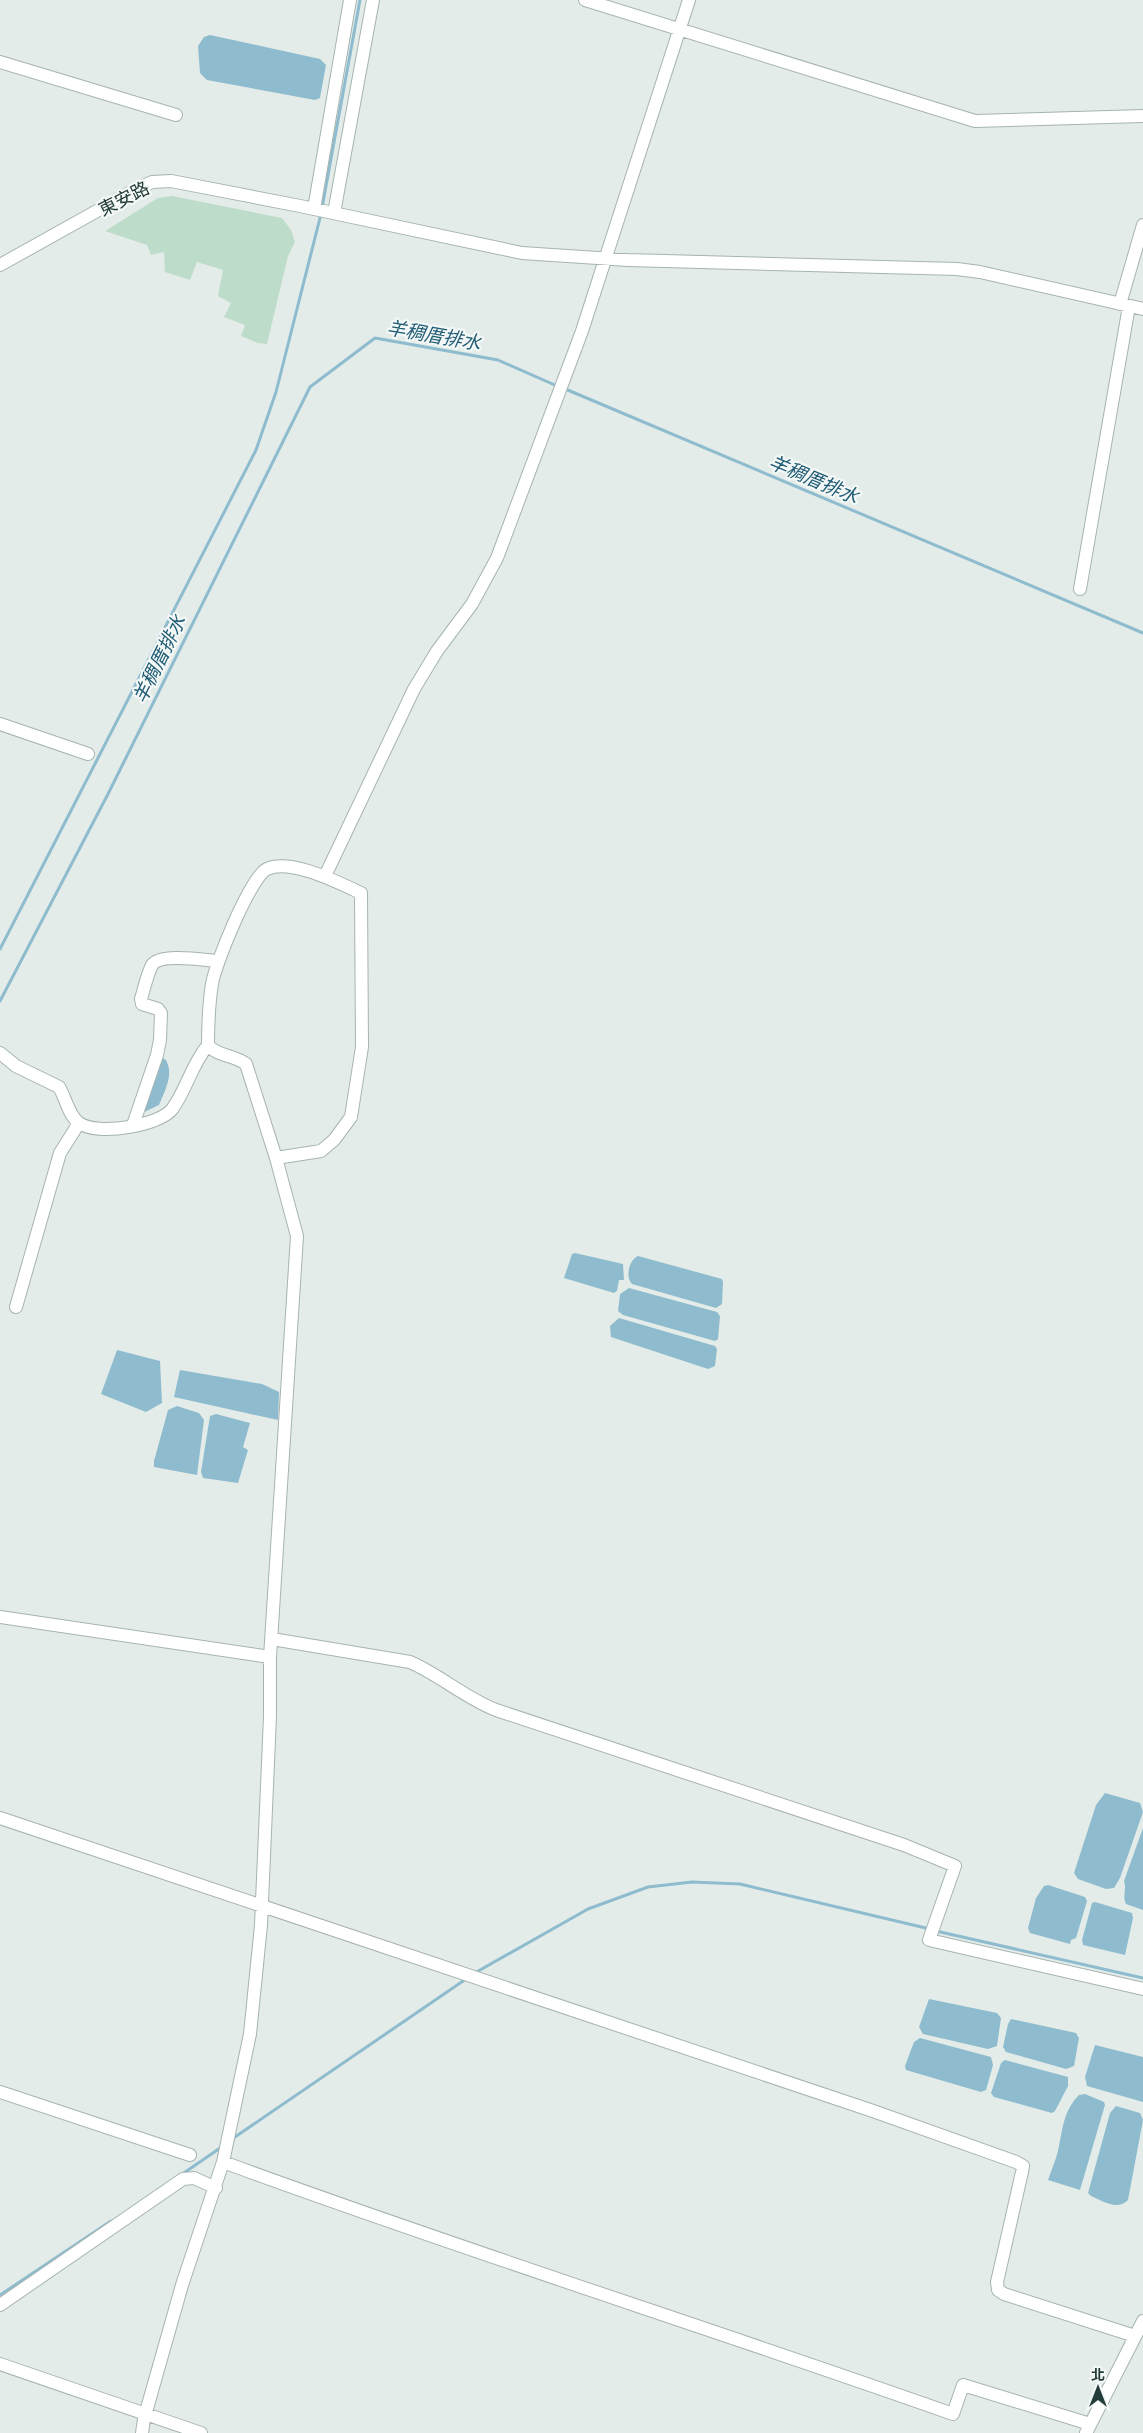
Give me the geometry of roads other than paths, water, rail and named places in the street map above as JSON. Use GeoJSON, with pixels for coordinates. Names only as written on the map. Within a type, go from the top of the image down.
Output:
{"type":"FeatureCollection","features":[{"type":"Feature","properties":{"kind":"street"},"geometry":{"type":"LineString","coordinates":[[324,211],[350,0]]}},
{"type":"Feature","properties":{"kind":"street"},"geometry":{"type":"LineString","coordinates":[[324,211],[373,0]]}},
{"type":"Feature","properties":{"kind":"street"},"geometry":{"type":"LineString","coordinates":[[584,0],[975,121],[1143,116]]}},
{"type":"Feature","properties":{"kind":"street"},"geometry":{"type":"LineString","coordinates":[[325,876],[414,689],[437,651],[472,604],[497,558],[582,331],[689,0]]}},
{"type":"Feature","properties":{"kind":"street"},"geometry":{"type":"LineString","coordinates":[[0,62],[176,115]]}},
{"type":"Feature","properties":{"kind":"street","name":"東安路"},"geometry":{"type":"LineString","coordinates":[[0,265],[152,182],[171,181],[324,211],[522,254],[605,257],[628,260],[957,269],[980,272],[1143,309]]}},
{"type":"Feature","properties":{"kind":"street"},"geometry":{"type":"LineString","coordinates":[[1080,589],[1125,305],[1143,225]]}},
{"type":"Feature","properties":{"kind":"street"},"geometry":{"type":"LineString","coordinates":[[0,724],[88,754]]}},
{"type":"Feature","properties":{"kind":"street"},"geometry":{"type":"LineString","coordinates":[[0,1053],[16,1066],[59,1087],[69,1110],[79,1123],[99,1130],[150,1121],[172,1110],[199,1055],[208,1044],[212,984],[218,961],[256,880],[266,869],[282,866],[325,876],[361,893],[362,1047],[350,1117],[334,1140],[321,1151],[276,1158]]}},
{"type":"Feature","properties":{"kind":"street"},"geometry":{"type":"LineString","coordinates":[[133,1125],[160,1040],[161,1013],[158,1008],[142,1004],[141,999],[152,966],[157,960],[169,958],[218,961]]}},
{"type":"Feature","properties":{"kind":"street"},"geometry":{"type":"LineString","coordinates":[[142,2433],[145,2414],[182,2285],[216,2188],[250,2034],[262,1906],[270,1657],[297,1236],[276,1158],[246,1064],[239,1059],[212,1050],[208,1044]]}},
{"type":"Feature","properties":{"kind":"street"},"geometry":{"type":"LineString","coordinates":[[16,1307],[60,1153],[79,1123]]}},
{"type":"Feature","properties":{"kind":"street"},"geometry":{"type":"LineString","coordinates":[[0,1616],[270,1657]]}},
{"type":"Feature","properties":{"kind":"street"},"geometry":{"type":"LineString","coordinates":[[272,1639],[410,1662],[428,1670],[473,1701],[496,1710],[904,1845],[955,1866],[929,1940],[1143,1989]]}},
{"type":"Feature","properties":{"kind":"street"},"geometry":{"type":"LineString","coordinates":[[0,1818],[482,1979],[1016,2162],[1023,2166],[997,2282],[998,2290],[1004,2294],[1135,2336]]}},
{"type":"Feature","properties":{"kind":"street"},"geometry":{"type":"LineString","coordinates":[[0,2092],[190,2155]]}},
{"type":"Feature","properties":{"kind":"street"},"geometry":{"type":"LineString","coordinates":[[224,2158],[361,2213],[790,2356],[953,2414],[963,2385],[1088,2429],[1143,2322]]}},
{"type":"Feature","properties":{"kind":"street"},"geometry":{"type":"LineString","coordinates":[[0,2305],[183,2179],[194,2178],[216,2188]]}},
{"type":"Feature","properties":{"kind":"street"},"geometry":{"type":"LineString","coordinates":[[0,2364],[201,2433]]}},
{"type":"Feature","properties":{"kind":"water"},"geometry":{"type":"Polygon","coordinates":[[[210,35],[320,59],[326,65],[320,98],[315,100],[207,80],[200,73],[198,46],[204,37],[210,35]]]}},
{"type":"Feature","properties":{"kind":"water"},"geometry":{"type":"Polygon","coordinates":[[[161,1057],[166,1060],[169,1071],[166,1088],[159,1105],[140,1114],[161,1057]]]}},
{"type":"Feature","properties":{"kind":"water"},"geometry":{"type":"Polygon","coordinates":[[[575,1253],[623,1264],[624,1280],[619,1280],[617,1291],[614,1293],[564,1278],[572,1254],[575,1253]]]}},
{"type":"Feature","properties":{"kind":"water"},"geometry":{"type":"Polygon","coordinates":[[[638,1256],[722,1279],[722,1304],[716,1308],[632,1284],[628,1273],[632,1261],[638,1256]]]}},
{"type":"Feature","properties":{"kind":"water"},"geometry":{"type":"Polygon","coordinates":[[[629,1288],[717,1312],[720,1316],[718,1339],[715,1341],[623,1315],[618,1311],[620,1294],[629,1288]]]}},
{"type":"Feature","properties":{"kind":"water"},"geometry":{"type":"Polygon","coordinates":[[[619,1318],[715,1346],[717,1349],[715,1366],[708,1369],[611,1337],[610,1326],[619,1318]]]}},
{"type":"Feature","properties":{"kind":"water"},"geometry":{"type":"Polygon","coordinates":[[[117,1350],[160,1361],[162,1403],[146,1412],[101,1394],[117,1350]]]}},
{"type":"Feature","properties":{"kind":"water"},"geometry":{"type":"Polygon","coordinates":[[[180,1370],[262,1384],[279,1392],[278,1420],[174,1397],[180,1370]]]}},
{"type":"Feature","properties":{"kind":"water"},"geometry":{"type":"Polygon","coordinates":[[[177,1406],[199,1413],[204,1420],[197,1475],[154,1467],[168,1410],[177,1406]]]}},
{"type":"Feature","properties":{"kind":"water"},"geometry":{"type":"Polygon","coordinates":[[[216,1414],[250,1423],[243,1447],[248,1450],[238,1483],[203,1478],[201,1472],[210,1416],[216,1414]]]}},
{"type":"Feature","properties":{"kind":"water"},"geometry":{"type":"Polygon","coordinates":[[[1105,1793],[1140,1803],[1143,1812],[1120,1878],[1114,1888],[1106,1889],[1078,1879],[1074,1873],[1096,1805],[1105,1793]]]}},
{"type":"Feature","properties":{"kind":"water"},"geometry":{"type":"Polygon","coordinates":[[[1143,1828],[1143,1910],[1126,1904],[1124,1881],[1143,1828]]]}},
{"type":"Feature","properties":{"kind":"water"},"geometry":{"type":"Polygon","coordinates":[[[1048,1885],[1085,1897],[1087,1901],[1076,1938],[1071,1940],[1070,1944],[1030,1933],[1028,1928],[1036,1898],[1044,1886],[1048,1885]]]}},
{"type":"Feature","properties":{"kind":"water"},"geometry":{"type":"Polygon","coordinates":[[[1095,1902],[1132,1913],[1133,1918],[1125,1955],[1083,1945],[1082,1940],[1092,1903],[1095,1902]]]}},
{"type":"Feature","properties":{"kind":"water"},"geometry":{"type":"Polygon","coordinates":[[[929,1999],[997,2013],[1001,2018],[997,2046],[988,2049],[923,2034],[919,2027],[929,1999]]]}},
{"type":"Feature","properties":{"kind":"water"},"geometry":{"type":"Polygon","coordinates":[[[1011,2019],[1076,2033],[1079,2038],[1074,2066],[1066,2069],[1006,2052],[1003,2047],[1008,2024],[1011,2019]]]}},
{"type":"Feature","properties":{"kind":"water"},"geometry":{"type":"Polygon","coordinates":[[[920,2038],[991,2057],[993,2065],[986,2090],[981,2092],[906,2070],[905,2066],[914,2042],[920,2038]]]}},
{"type":"Feature","properties":{"kind":"water"},"geometry":{"type":"Polygon","coordinates":[[[1095,2045],[1143,2057],[1143,2102],[1087,2086],[1085,2077],[1095,2045]]]}},
{"type":"Feature","properties":{"kind":"water"},"geometry":{"type":"Polygon","coordinates":[[[1005,2060],[1068,2077],[1068,2086],[1055,2111],[1052,2113],[994,2097],[991,2093],[1001,2063],[1005,2060]]]}},
{"type":"Feature","properties":{"kind":"water"},"geometry":{"type":"Polygon","coordinates":[[[1085,2094],[1104,2102],[1105,2105],[1080,2190],[1048,2180],[1057,2154],[1067,2113],[1079,2095],[1085,2094]]]}},
{"type":"Feature","properties":{"kind":"water"},"geometry":{"type":"Polygon","coordinates":[[[1116,2106],[1140,2113],[1143,2120],[1128,2200],[1120,2205],[1110,2204],[1088,2193],[1110,2113],[1116,2106]]]}},
{"type":"Feature","properties":{"kind":"waterway"},"geometry":{"type":"LineString","coordinates":[[322,208],[360,0]]}},
{"type":"Feature","properties":{"kind":"waterway"},"geometry":{"type":"LineString","coordinates":[[0,949],[256,450],[276,392],[321,214]]}},
{"type":"Feature","properties":{"kind":"waterway","name":"羊稠厝排水"},"geometry":{"type":"LineString","coordinates":[[0,1001],[108,794],[310,387],[375,338],[498,360],[557,386]]}},
{"type":"Feature","properties":{"kind":"waterway","name":"羊稠厝排水"},"geometry":{"type":"LineString","coordinates":[[563,388],[1143,633]]}},
{"type":"Feature","properties":{"kind":"waterway"},"geometry":{"type":"LineString","coordinates":[[473,1974],[588,1909],[648,1887],[692,1882],[740,1884],[930,1929]]}},
{"type":"Feature","properties":{"kind":"waterway"},"geometry":{"type":"LineString","coordinates":[[936,1931],[1143,1978]]}},
{"type":"Feature","properties":{"kind":"waterway"},"geometry":{"type":"LineString","coordinates":[[232,2139],[466,1979]]}},
{"type":"Feature","properties":{"kind":"waterway"},"geometry":{"type":"LineString","coordinates":[[181,2175],[223,2146]]}},
{"type":"Feature","properties":{"kind":"waterway"},"geometry":{"type":"LineString","coordinates":[[0,2295],[111,2221]]}}]}
